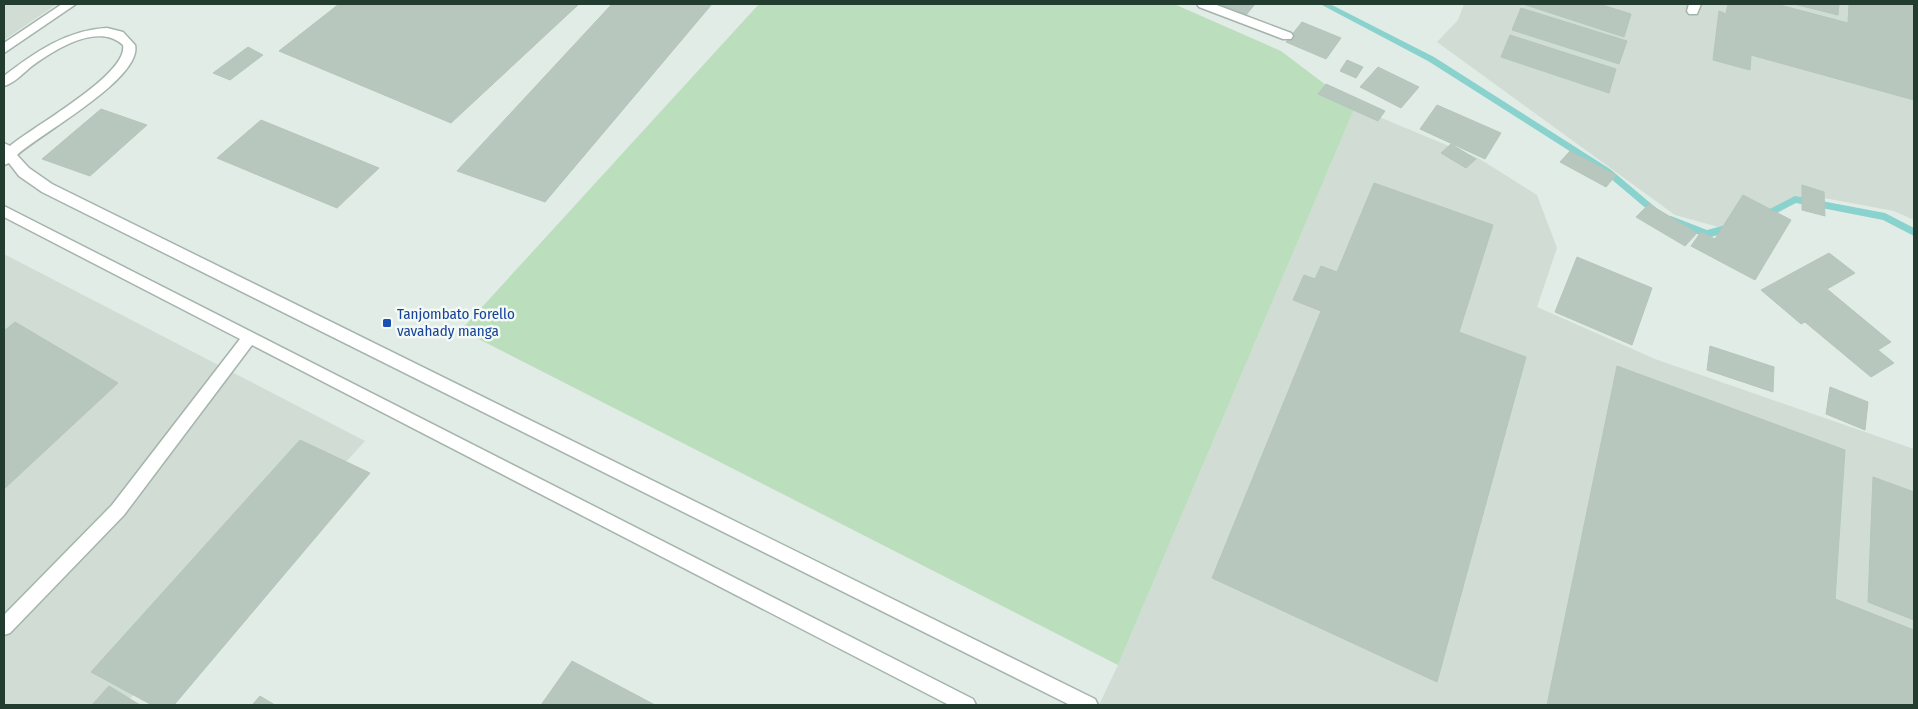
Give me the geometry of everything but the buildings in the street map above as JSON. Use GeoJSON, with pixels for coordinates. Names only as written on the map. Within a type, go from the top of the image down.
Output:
{"type":"FeatureCollection","features":[{"type":"Feature","properties":{"kind":"street"},"geometry":{"type":"LineString","coordinates":[[4,49],[70,4]]}},
{"type":"Feature","properties":{"kind":"street"},"geometry":{"type":"LineString","coordinates":[[1203,4],[1288,36]]}},
{"type":"Feature","properties":{"kind":"street"},"geometry":{"type":"LineString","coordinates":[[4,82],[55,46],[90,33],[114,32],[124,38],[130,46],[130,56],[121,68],[95,92],[6,154],[34,180],[1089,705]]}},
{"type":"Feature","properties":{"kind":"street"},"geometry":{"type":"LineString","coordinates":[[4,211],[967,705]]}},
{"type":"Feature","properties":{"kind":"street"},"geometry":{"type":"LineString","coordinates":[[4,627],[118,510],[249,338]]}},
{"type":"Feature","properties":{"kind":"shaded area"},"geometry":{"type":"Polygon","coordinates":[[[4,4],[57,4],[4,40],[4,4]]]}},
{"type":"Feature","properties":{"kind":"shaded area"},"geometry":{"type":"Polygon","coordinates":[[[1464,4],[1914,4],[1914,220],[1894,211],[1808,195],[1744,234],[1675,215],[1437,42],[1458,20],[1464,4]]]}},
{"type":"Feature","properties":{"kind":"shaded area"},"geometry":{"type":"Polygon","coordinates":[[[1355,107],[1478,158],[1537,195],[1557,248],[1537,307],[1655,359],[1914,449],[1914,705],[1099,705],[1118,665],[1355,107]]]}},
{"type":"Feature","properties":{"kind":"shaded area"},"geometry":{"type":"Polygon","coordinates":[[[4,254],[365,441],[124,705],[4,705],[4,254]]]}},
{"type":"Feature","properties":{"kind":"green space"},"geometry":{"type":"Polygon","coordinates":[[[759,4],[1174,4],[1281,51],[1355,107],[1118,665],[461,330],[759,4]]]}},
{"type":"Feature","properties":{"kind":"waterway"},"geometry":{"type":"LineString","coordinates":[[1324,4],[1431,59],[1607,171],[1658,214]]}},
{"type":"Feature","properties":{"kind":"waterway"},"geometry":{"type":"LineString","coordinates":[[1761,217],[1795,199],[1885,217],[1914,232]]}},
{"type":"Feature","properties":{"kind":"waterway"},"geometry":{"type":"LineString","coordinates":[[1671,220],[1707,234],[1733,227]]}},
{"type":"Feature","properties":{"kind":"place","name":"Tanjombato Forello vavahady manga"},"geometry":{"type":"Point","coordinates":[387,323]}}]}
